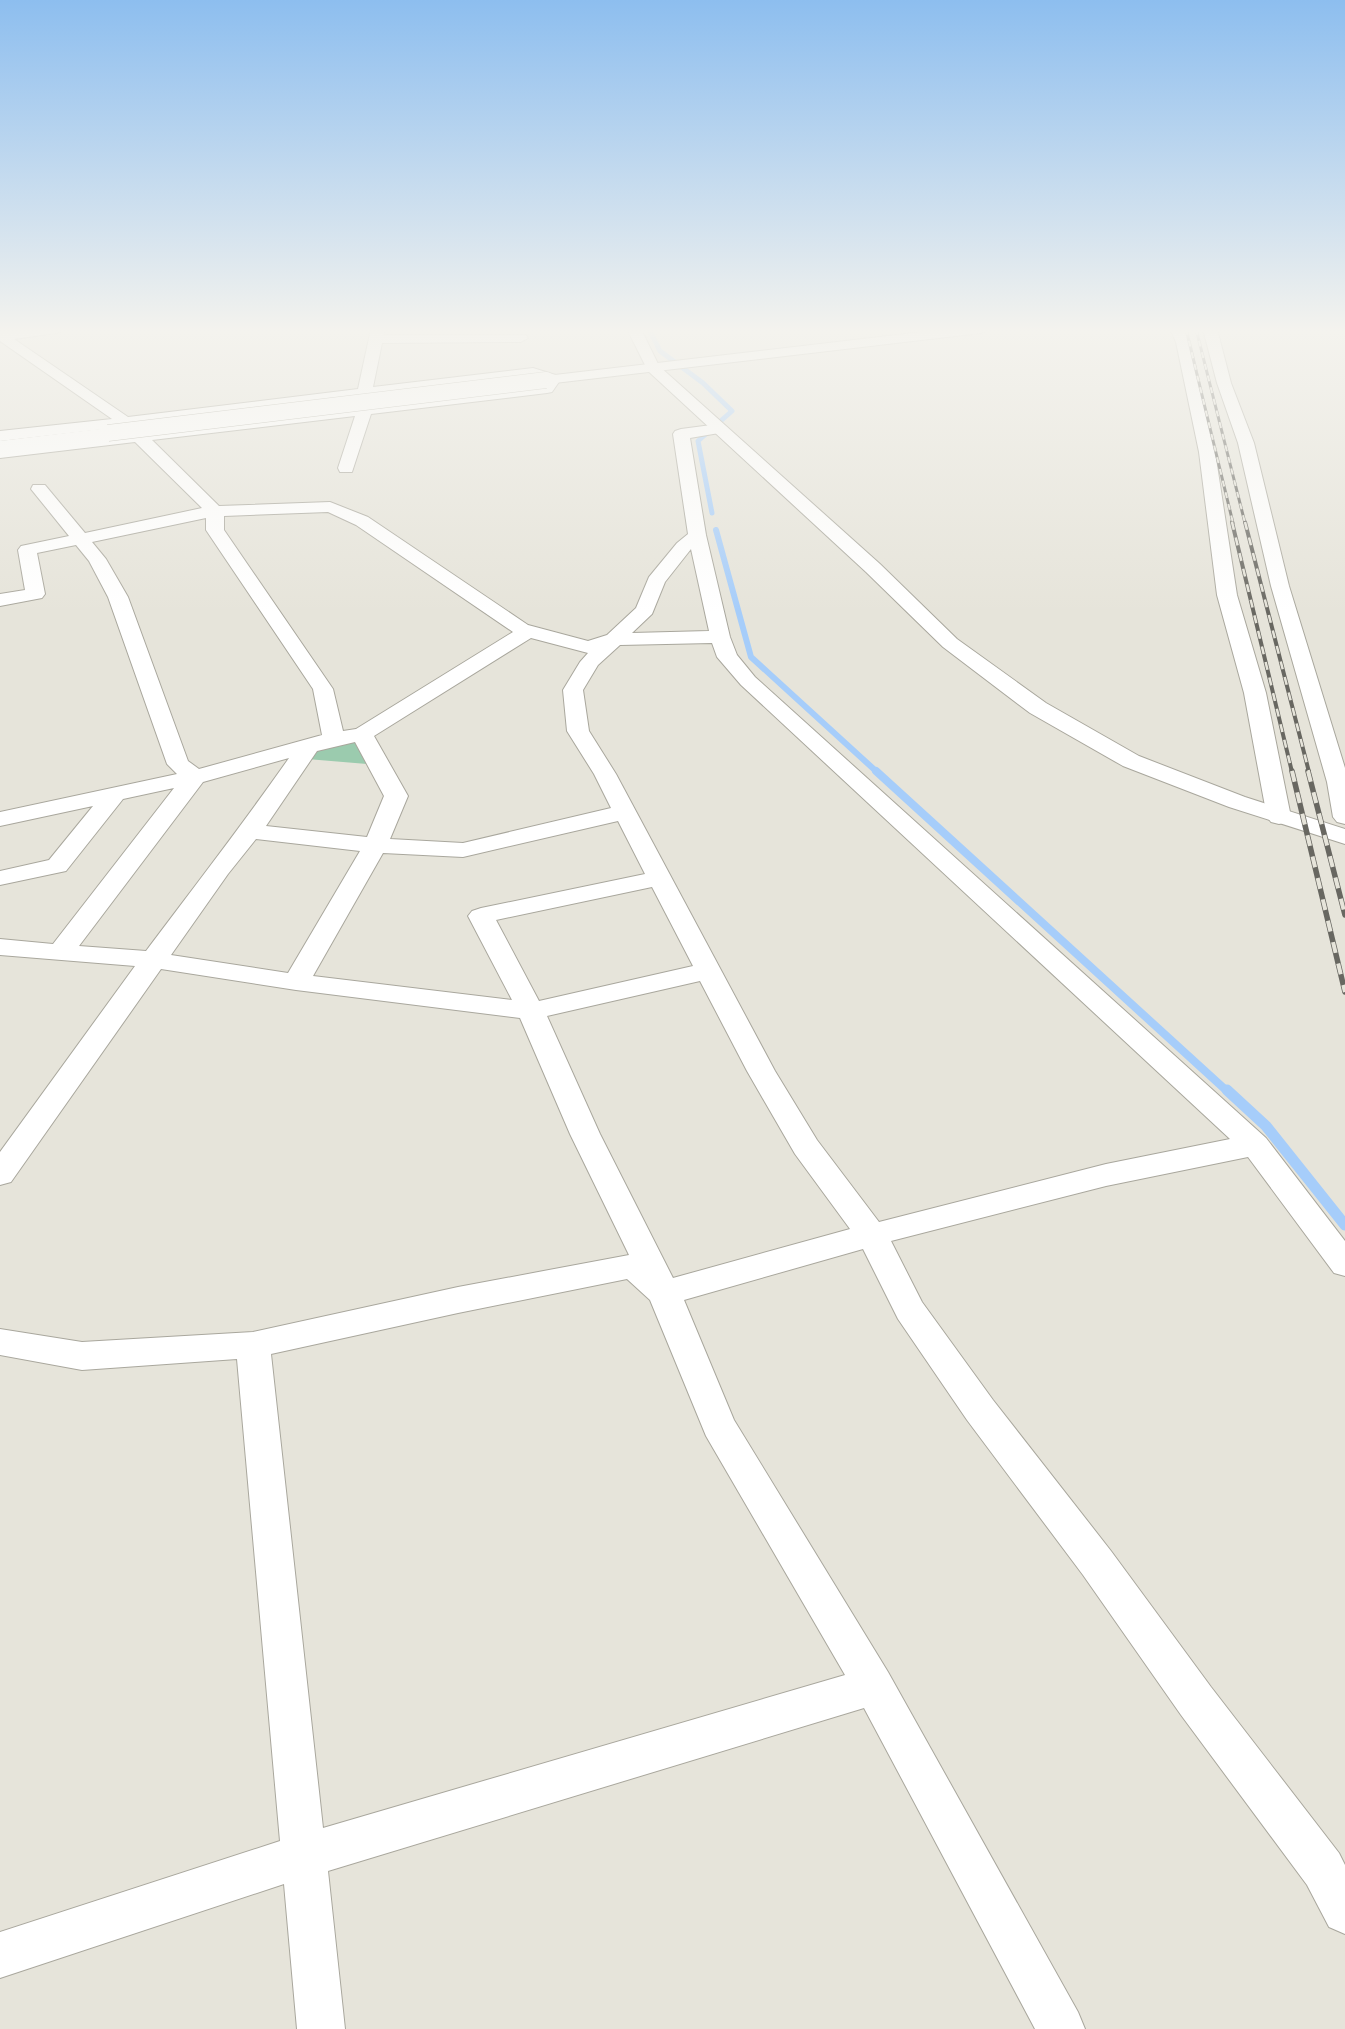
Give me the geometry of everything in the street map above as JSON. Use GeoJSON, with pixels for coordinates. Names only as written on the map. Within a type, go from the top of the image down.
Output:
{"type":"FeatureCollection","features":[{"type":"Feature","properties":{"kind":"street"},"geometry":{"type":"LineString","coordinates":[[0,436],[110,424]]}},
{"type":"Feature","properties":{"kind":"street"},"geometry":{"type":"LineString","coordinates":[[126,424],[183,482],[215,511],[215,530],[323,689],[334,738]]}},
{"type":"Feature","properties":{"kind":"street"},"geometry":{"type":"LineString","coordinates":[[0,446],[186,424]]}},
{"type":"Feature","properties":{"kind":"street"},"geometry":{"type":"LineString","coordinates":[[0,453],[254,424]]}},
{"type":"Feature","properties":{"kind":"street"},"geometry":{"type":"LineString","coordinates":[[346,468],[360,424]]}},
{"type":"Feature","properties":{"kind":"street"},"geometry":{"type":"LineString","coordinates":[[713,424],[873,568],[950,643],[1038,708],[1131,761],[1279,817],[1345,837]]}},
{"type":"Feature","properties":{"kind":"street"},"geometry":{"type":"LineString","coordinates":[[1201,424],[1207,452],[1227,595],[1255,693],[1279,817]]}},
{"type":"Feature","properties":{"kind":"street"},"geometry":{"type":"LineString","coordinates":[[1239,424],[1246,443],[1280,586],[1338,782],[1345,817]]}},
{"type":"Feature","properties":{"kind":"street"},"geometry":{"type":"LineString","coordinates":[[719,429],[681,434],[697,535],[720,638],[727,657],[748,681],[1255,1145],[1345,1264]]}},
{"type":"Feature","properties":{"kind":"street"},"geometry":{"type":"LineString","coordinates":[[39,489],[97,559],[118,597],[178,764],[195,777]]}},
{"type":"Feature","properties":{"kind":"street"},"geometry":{"type":"LineString","coordinates":[[0,600],[35,594],[26,550],[215,511],[330,507],[362,521],[484,605],[527,632],[589,647],[615,639],[720,638]]}},
{"type":"Feature","properties":{"kind":"street"},"geometry":{"type":"LineString","coordinates":[[697,535],[683,547],[656,581],[645,610],[590,662],[573,690],[578,730],[605,774],[761,1071],[806,1146],[872,1236],[910,1310],[980,1410],[1097,1563],[1196,1701],[1323,1869],[1345,1911]]}},
{"type":"Feature","properties":{"kind":"street"},"geometry":{"type":"LineString","coordinates":[[0,819],[195,777],[308,747],[334,738],[362,734],[470,669],[527,632]]}},
{"type":"Feature","properties":{"kind":"street"},"geometry":{"type":"LineString","coordinates":[[296,982],[375,845],[396,796],[362,734]]}},
{"type":"Feature","properties":{"kind":"street"},"geometry":{"type":"LineString","coordinates":[[0,1174],[219,869],[250,831],[308,747]]}},
{"type":"Feature","properties":{"kind":"street"},"geometry":{"type":"LineString","coordinates":[[61,951],[195,777]]}},
{"type":"Feature","properties":{"kind":"street"},"geometry":{"type":"LineString","coordinates":[[0,878],[57,866],[116,793]]}},
{"type":"Feature","properties":{"kind":"street"},"geometry":{"type":"LineString","coordinates":[[250,831],[375,845],[463,850],[624,812]]}},
{"type":"Feature","properties":{"kind":"street"},"geometry":{"type":"LineString","coordinates":[[659,878],[481,916],[531,1011],[585,1134],[664,1293],[720,1426],[874,1686],[1061,2029]]}},
{"type":"Feature","properties":{"kind":"street"},"geometry":{"type":"LineString","coordinates":[[0,947],[154,960],[296,982],[531,1011],[707,971]]}},
{"type":"Feature","properties":{"kind":"street"},"geometry":{"type":"LineString","coordinates":[[664,1293],[1015,1198],[1183,1158],[1255,1145]]}},
{"type":"Feature","properties":{"kind":"street"},"geometry":{"type":"LineString","coordinates":[[0,1342],[82,1356],[253,1345],[458,1300],[633,1266],[664,1293]]}},
{"type":"Feature","properties":{"kind":"street"},"geometry":{"type":"LineString","coordinates":[[253,1345],[322,2029]]}},
{"type":"Feature","properties":{"kind":"street"},"geometry":{"type":"LineString","coordinates":[[0,1955],[304,1856],[874,1686]]}},
{"type":"Feature","properties":{"kind":"green space"},"geometry":{"type":"Polygon","coordinates":[[[341,741],[355,743],[367,764],[307,759],[317,748],[341,741]]]}},
{"type":"Feature","properties":{"kind":"waterway"},"geometry":{"type":"LineString","coordinates":[[712,513],[698,441],[718,424]]}},
{"type":"Feature","properties":{"kind":"waterway"},"geometry":{"type":"LineString","coordinates":[[716,530],[751,657],[877,772]]}},
{"type":"Feature","properties":{"kind":"waterway"},"geometry":{"type":"LineString","coordinates":[[876,771],[1228,1092]]}},
{"type":"Feature","properties":{"kind":"waterway"},"geometry":{"type":"LineString","coordinates":[[1227,1090],[1266,1126],[1345,1225]]}},
{"type":"Feature","properties":{"kind":"railway"},"geometry":{"type":"LineString","coordinates":[[1209,424],[1233,523]]}},
{"type":"Feature","properties":{"kind":"railway"},"geometry":{"type":"LineString","coordinates":[[1220,424],[1245,523]]}},
{"type":"Feature","properties":{"kind":"railway"},"geometry":{"type":"LineString","coordinates":[[1232,522],[1292,772]]}},
{"type":"Feature","properties":{"kind":"railway"},"geometry":{"type":"LineString","coordinates":[[1245,522],[1309,772]]}},
{"type":"Feature","properties":{"kind":"railway"},"geometry":{"type":"LineString","coordinates":[[1292,771],[1345,992]]}},
{"type":"Feature","properties":{"kind":"railway"},"geometry":{"type":"LineString","coordinates":[[1308,771],[1345,915]]}}]}
